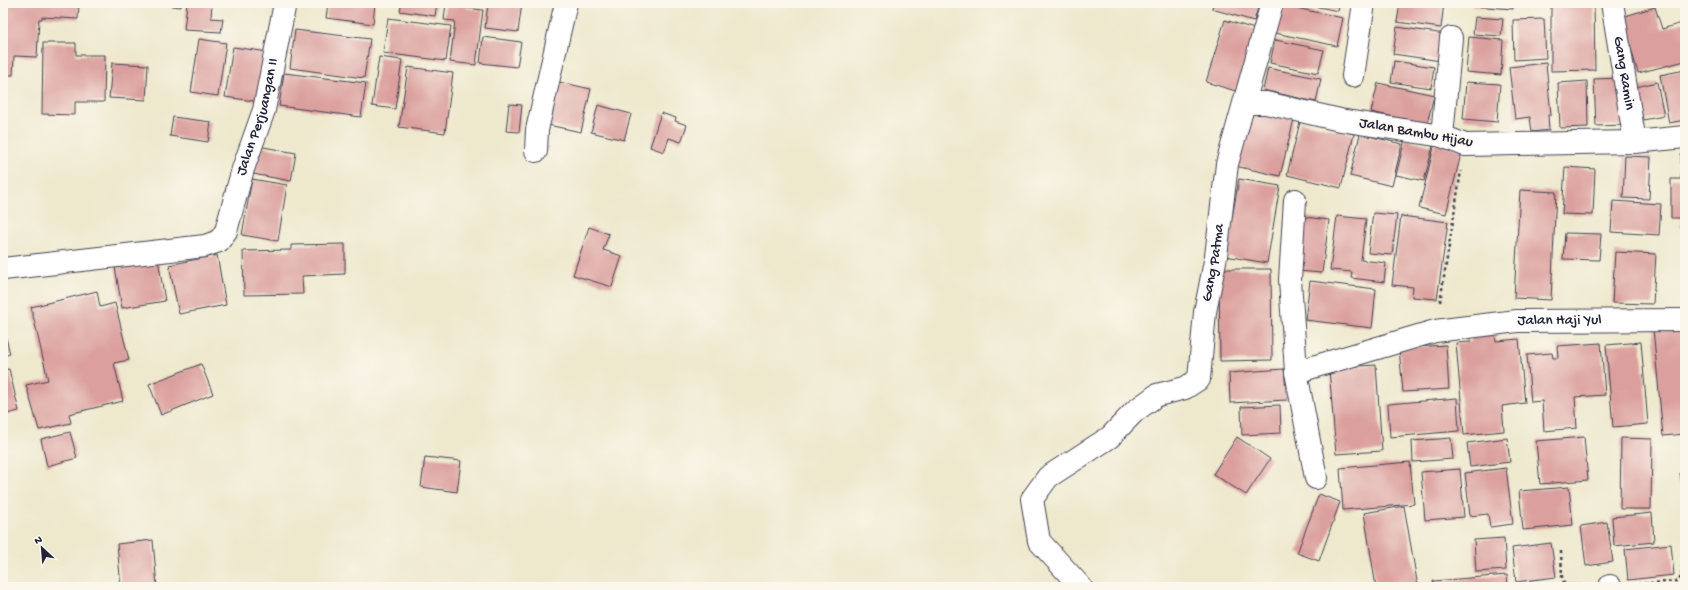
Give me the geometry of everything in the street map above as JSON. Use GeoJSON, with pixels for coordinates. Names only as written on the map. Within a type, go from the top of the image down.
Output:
{"type":"FeatureCollection","features":[{"type":"Feature","properties":{"kind":"street","name":"Jalan Perjuangan II"},"geometry":{"type":"LineString","coordinates":[[3,269],[205,246],[219,241],[226,231],[243,169],[264,110],[285,3]]}},
{"type":"Feature","properties":{"kind":"street"},"geometry":{"type":"LineString","coordinates":[[536,151],[537,130],[566,3]]}},
{"type":"Feature","properties":{"kind":"street","name":"Gang Patma"},"geometry":{"type":"LineString","coordinates":[[1081,587],[1039,541],[1032,499],[1048,477],[1110,437],[1135,411],[1157,396],[1185,388],[1199,379],[1205,312],[1216,256],[1227,164],[1272,3]]}},
{"type":"Feature","properties":{"kind":"street"},"geometry":{"type":"LineString","coordinates":[[1353,76],[1364,3]]}},
{"type":"Feature","properties":{"kind":"street","name":"Gang Ramin"},"geometry":{"type":"LineString","coordinates":[[1612,3],[1635,142]]}},
{"type":"Feature","properties":{"kind":"street"},"geometry":{"type":"LineString","coordinates":[[1442,136],[1451,38]]}},
{"type":"Feature","properties":{"kind":"street","name":"Jalan Bambu Hijau"},"geometry":{"type":"LineString","coordinates":[[1245,103],[1266,103],[1340,120],[1442,136],[1466,145],[1635,142],[1685,137]]}},
{"type":"Feature","properties":{"kind":"street"},"geometry":{"type":"LineString","coordinates":[[1295,200],[1290,280],[1296,372],[1316,478]]}},
{"type":"Feature","properties":{"kind":"street","name":"Jalan Haji Yul"},"geometry":{"type":"LineString","coordinates":[[1296,372],[1435,331],[1517,320],[1685,320]]}},
{"type":"Feature","properties":{"kind":"path"},"geometry":{"type":"LineString","coordinates":[[1435,331],[1466,145]]}},
{"type":"Feature","properties":{"kind":"building"},"geometry":{"type":"Polygon","coordinates":[[[3,3],[79,3],[78,19],[42,17],[42,19],[39,19],[37,57],[14,56],[13,75],[3,75],[3,28],[5,28],[6,17],[3,17],[3,3]]]}},
{"type":"Feature","properties":{"kind":"building"},"geometry":{"type":"Polygon","coordinates":[[[144,3],[181,3],[181,7],[144,3]]]}},
{"type":"Feature","properties":{"kind":"building"},"geometry":{"type":"Polygon","coordinates":[[[187,3],[212,3],[211,18],[223,19],[221,32],[184,30],[187,3]]]}},
{"type":"Feature","properties":{"kind":"building"},"geometry":{"type":"Polygon","coordinates":[[[328,3],[375,3],[373,24],[326,18],[328,3]]]}},
{"type":"Feature","properties":{"kind":"building"},"geometry":{"type":"Polygon","coordinates":[[[402,3],[437,3],[435,16],[400,11],[402,3]]]}},
{"type":"Feature","properties":{"kind":"building"},"geometry":{"type":"Polygon","coordinates":[[[446,3],[467,3],[466,8],[483,10],[476,65],[450,62],[455,21],[444,20],[446,3]]]}},
{"type":"Feature","properties":{"kind":"building"},"geometry":{"type":"Polygon","coordinates":[[[488,3],[522,3],[518,32],[485,28],[488,3]]]}},
{"type":"Feature","properties":{"kind":"building"},"geometry":{"type":"Polygon","coordinates":[[[1213,3],[1259,4],[1254,21],[1212,9],[1213,3]]]}},
{"type":"Feature","properties":{"kind":"building"},"geometry":{"type":"Polygon","coordinates":[[[1299,3],[1340,3],[1338,11],[1299,3]]]}},
{"type":"Feature","properties":{"kind":"building"},"geometry":{"type":"Polygon","coordinates":[[[1400,3],[1444,3],[1441,28],[1397,22],[1400,3]]]}},
{"type":"Feature","properties":{"kind":"building"},"geometry":{"type":"Polygon","coordinates":[[[1472,3],[1514,3],[1513,9],[1472,6],[1472,3]]]}},
{"type":"Feature","properties":{"kind":"building"},"geometry":{"type":"Polygon","coordinates":[[[1551,3],[1594,3],[1595,70],[1551,71],[1551,3]]]}},
{"type":"Feature","properties":{"kind":"building"},"geometry":{"type":"Polygon","coordinates":[[[1282,5],[1343,18],[1337,46],[1275,33],[1282,5]]]}},
{"type":"Feature","properties":{"kind":"building"},"geometry":{"type":"Polygon","coordinates":[[[1655,7],[1662,29],[1685,22],[1685,61],[1638,73],[1622,17],[1655,7]]]}},
{"type":"Feature","properties":{"kind":"building"},"geometry":{"type":"Polygon","coordinates":[[[1475,17],[1503,19],[1501,36],[1473,34],[1475,17]]]}},
{"type":"Feature","properties":{"kind":"building"},"geometry":{"type":"Polygon","coordinates":[[[388,18],[451,26],[446,61],[383,53],[388,18]]]}},
{"type":"Feature","properties":{"kind":"building"},"geometry":{"type":"Polygon","coordinates":[[[1544,19],[1546,58],[1514,60],[1513,20],[1544,19]]]}},
{"type":"Feature","properties":{"kind":"building"},"geometry":{"type":"Polygon","coordinates":[[[1225,20],[1258,30],[1239,92],[1206,82],[1225,20]]]}},
{"type":"Feature","properties":{"kind":"building"},"geometry":{"type":"Polygon","coordinates":[[[1397,27],[1445,34],[1441,61],[1393,54],[1397,27]]]}},
{"type":"Feature","properties":{"kind":"building"},"geometry":{"type":"Polygon","coordinates":[[[295,30],[370,39],[364,78],[290,68],[295,30]]]}},
{"type":"Feature","properties":{"kind":"building"},"geometry":{"type":"Polygon","coordinates":[[[483,37],[521,42],[517,67],[480,63],[483,37]]]}},
{"type":"Feature","properties":{"kind":"building"},"geometry":{"type":"Polygon","coordinates":[[[1469,37],[1503,40],[1501,75],[1466,72],[1469,37]]]}},
{"type":"Feature","properties":{"kind":"building"},"geometry":{"type":"Polygon","coordinates":[[[199,39],[226,43],[218,96],[191,92],[199,39]]]}},
{"type":"Feature","properties":{"kind":"building"},"geometry":{"type":"Polygon","coordinates":[[[1275,40],[1324,50],[1318,73],[1270,63],[1275,40]]]}},
{"type":"Feature","properties":{"kind":"building"},"geometry":{"type":"Polygon","coordinates":[[[43,43],[76,43],[76,55],[105,55],[104,102],[75,102],[75,115],[42,114],[43,43]]]}},
{"type":"Feature","properties":{"kind":"building"},"geometry":{"type":"Polygon","coordinates":[[[233,47],[268,52],[261,102],[225,97],[233,47]]]}},
{"type":"Feature","properties":{"kind":"building"},"geometry":{"type":"Polygon","coordinates":[[[379,57],[402,60],[395,109],[372,106],[379,57]]]}},
{"type":"Feature","properties":{"kind":"building"},"geometry":{"type":"Polygon","coordinates":[[[1394,61],[1434,67],[1431,88],[1391,82],[1394,61]]]}},
{"type":"Feature","properties":{"kind":"building"},"geometry":{"type":"Polygon","coordinates":[[[112,63],[148,65],[146,100],[109,98],[112,63]]]}},
{"type":"Feature","properties":{"kind":"building"},"geometry":{"type":"Polygon","coordinates":[[[1546,63],[1551,115],[1548,115],[1549,130],[1532,132],[1530,117],[1515,119],[1509,67],[1546,63]]]}},
{"type":"Feature","properties":{"kind":"building"},"geometry":{"type":"Polygon","coordinates":[[[408,67],[453,73],[445,133],[399,127],[408,67]]]}},
{"type":"Feature","properties":{"kind":"building"},"geometry":{"type":"Polygon","coordinates":[[[1268,68],[1321,79],[1316,102],[1263,90],[1268,68]]]}},
{"type":"Feature","properties":{"kind":"building"},"geometry":{"type":"Polygon","coordinates":[[[1685,70],[1685,120],[1669,123],[1660,75],[1685,70]]]}},
{"type":"Feature","properties":{"kind":"building"},"geometry":{"type":"Polygon","coordinates":[[[284,73],[366,83],[361,117],[279,106],[284,73]]]}},
{"type":"Feature","properties":{"kind":"building"},"geometry":{"type":"Polygon","coordinates":[[[1623,78],[1625,125],[1596,126],[1594,79],[1623,78]]]}},
{"type":"Feature","properties":{"kind":"building"},"geometry":{"type":"Polygon","coordinates":[[[1587,81],[1588,127],[1560,128],[1558,83],[1587,81]]]}},
{"type":"Feature","properties":{"kind":"building"},"geometry":{"type":"Polygon","coordinates":[[[559,82],[591,89],[581,132],[548,125],[559,82]]]}},
{"type":"Feature","properties":{"kind":"building"},"geometry":{"type":"Polygon","coordinates":[[[1466,82],[1500,84],[1497,122],[1463,119],[1466,82]]]}},
{"type":"Feature","properties":{"kind":"building"},"geometry":{"type":"Polygon","coordinates":[[[1657,82],[1664,116],[1643,120],[1636,87],[1657,82]]]}},
{"type":"Feature","properties":{"kind":"building"},"geometry":{"type":"Polygon","coordinates":[[[1378,83],[1434,95],[1427,124],[1371,112],[1378,83]]]}},
{"type":"Feature","properties":{"kind":"building"},"geometry":{"type":"Polygon","coordinates":[[[509,104],[522,105],[519,132],[506,131],[509,104]]]}},
{"type":"Feature","properties":{"kind":"building"},"geometry":{"type":"Polygon","coordinates":[[[1250,104],[1295,115],[1280,176],[1235,166],[1250,104]]]}},
{"type":"Feature","properties":{"kind":"building"},"geometry":{"type":"Polygon","coordinates":[[[598,105],[631,114],[624,140],[591,132],[598,105]]]}},
{"type":"Feature","properties":{"kind":"building"},"geometry":{"type":"Polygon","coordinates":[[[661,113],[676,118],[675,121],[687,125],[681,142],[669,138],[664,152],[650,147],[661,113]]]}},
{"type":"Feature","properties":{"kind":"building"},"geometry":{"type":"Polygon","coordinates":[[[173,117],[211,122],[208,142],[170,136],[173,117]]]}},
{"type":"Feature","properties":{"kind":"building"},"geometry":{"type":"Polygon","coordinates":[[[1300,122],[1354,134],[1341,188],[1287,175],[1300,122]]]}},
{"type":"Feature","properties":{"kind":"building"},"geometry":{"type":"Polygon","coordinates":[[[1360,134],[1402,144],[1392,186],[1350,176],[1360,134]]]}},
{"type":"Feature","properties":{"kind":"building"},"geometry":{"type":"Polygon","coordinates":[[[1405,139],[1433,146],[1424,181],[1396,175],[1405,139]]]}},
{"type":"Feature","properties":{"kind":"building"},"geometry":{"type":"Polygon","coordinates":[[[1435,143],[1462,150],[1446,214],[1419,208],[1435,143]]]}},
{"type":"Feature","properties":{"kind":"building"},"geometry":{"type":"Polygon","coordinates":[[[258,146],[296,153],[291,181],[253,174],[258,146]]]}},
{"type":"Feature","properties":{"kind":"building"},"geometry":{"type":"Polygon","coordinates":[[[1681,154],[1685,154],[1685,228],[1681,228],[1681,218],[1671,218],[1671,179],[1681,179],[1681,154]]]}},
{"type":"Feature","properties":{"kind":"building"},"geometry":{"type":"Polygon","coordinates":[[[1625,156],[1651,157],[1649,199],[1623,198],[1625,156]]]}},
{"type":"Feature","properties":{"kind":"building"},"geometry":{"type":"Polygon","coordinates":[[[1565,167],[1595,169],[1593,215],[1562,214],[1565,167]]]}},
{"type":"Feature","properties":{"kind":"building"},"geometry":{"type":"Polygon","coordinates":[[[252,179],[287,185],[278,241],[242,235],[252,179]]]}},
{"type":"Feature","properties":{"kind":"building"},"geometry":{"type":"Polygon","coordinates":[[[1239,179],[1280,186],[1267,263],[1225,256],[1239,179]]]}},
{"type":"Feature","properties":{"kind":"building"},"geometry":{"type":"Polygon","coordinates":[[[1520,190],[1556,192],[1551,300],[1514,298],[1520,190]]]}},
{"type":"Feature","properties":{"kind":"building"},"geometry":{"type":"Polygon","coordinates":[[[1613,201],[1661,204],[1659,235],[1611,232],[1613,201]]]}},
{"type":"Feature","properties":{"kind":"building"},"geometry":{"type":"Polygon","coordinates":[[[1373,213],[1397,215],[1392,255],[1368,253],[1373,213]]]}},
{"type":"Feature","properties":{"kind":"building"},"geometry":{"type":"Polygon","coordinates":[[[1337,216],[1366,219],[1361,260],[1386,263],[1384,282],[1351,278],[1352,272],[1330,270],[1337,216]]]}},
{"type":"Feature","properties":{"kind":"building"},"geometry":{"type":"Polygon","coordinates":[[[1401,216],[1448,222],[1437,299],[1412,297],[1413,287],[1392,285],[1401,216]]]}},
{"type":"Feature","properties":{"kind":"building"},"geometry":{"type":"Polygon","coordinates":[[[1305,217],[1329,220],[1322,273],[1298,271],[1305,217]]]}},
{"type":"Feature","properties":{"kind":"building"},"geometry":{"type":"Polygon","coordinates":[[[589,227],[609,234],[603,250],[622,256],[612,287],[573,275],[589,227]]]}},
{"type":"Feature","properties":{"kind":"building"},"geometry":{"type":"Polygon","coordinates":[[[1565,233],[1601,234],[1599,260],[1563,259],[1565,233]]]}},
{"type":"Feature","properties":{"kind":"building"},"geometry":{"type":"Polygon","coordinates":[[[345,244],[345,274],[302,276],[303,294],[244,295],[243,251],[291,250],[291,245],[345,244]]]}},
{"type":"Feature","properties":{"kind":"building"},"geometry":{"type":"Polygon","coordinates":[[[1615,252],[1656,254],[1653,304],[1612,303],[1615,252]]]}},
{"type":"Feature","properties":{"kind":"building"},"geometry":{"type":"Polygon","coordinates":[[[157,253],[165,301],[122,308],[114,261],[157,253]]]}},
{"type":"Feature","properties":{"kind":"building"},"geometry":{"type":"Polygon","coordinates":[[[217,255],[226,305],[179,314],[169,265],[217,255]]]}},
{"type":"Feature","properties":{"kind":"building"},"geometry":{"type":"Polygon","coordinates":[[[1219,269],[1271,269],[1272,360],[1220,361],[1219,269]]]}},
{"type":"Feature","properties":{"kind":"building"},"geometry":{"type":"Polygon","coordinates":[[[1310,281],[1376,289],[1372,328],[1305,320],[1310,281]]]}},
{"type":"Feature","properties":{"kind":"building"},"geometry":{"type":"Polygon","coordinates":[[[97,291],[100,307],[115,303],[129,360],[114,363],[123,401],[69,414],[71,423],[39,430],[26,385],[48,380],[31,307],[97,291]]]}},
{"type":"Feature","properties":{"kind":"building"},"geometry":{"type":"Polygon","coordinates":[[[1685,324],[1685,434],[1663,436],[1653,328],[1685,324]]]}},
{"type":"Feature","properties":{"kind":"building"},"geometry":{"type":"Polygon","coordinates":[[[3,325],[10,354],[3,356],[3,325]]]}},
{"type":"Feature","properties":{"kind":"building"},"geometry":{"type":"Polygon","coordinates":[[[1494,332],[1496,341],[1519,339],[1525,403],[1502,406],[1504,431],[1464,435],[1456,343],[1471,342],[1471,334],[1494,332]]]}},
{"type":"Feature","properties":{"kind":"building"},"geometry":{"type":"Polygon","coordinates":[[[1641,342],[1648,424],[1613,427],[1606,345],[1641,342]]]}},
{"type":"Feature","properties":{"kind":"building"},"geometry":{"type":"Polygon","coordinates":[[[1601,343],[1605,395],[1575,397],[1577,428],[1544,431],[1542,401],[1531,402],[1527,355],[1552,353],[1553,358],[1558,358],[1557,346],[1601,343]]]}},
{"type":"Feature","properties":{"kind":"building"},"geometry":{"type":"Polygon","coordinates":[[[1446,345],[1449,389],[1403,392],[1399,348],[1446,345]]]}},
{"type":"Feature","properties":{"kind":"building"},"geometry":{"type":"Polygon","coordinates":[[[201,364],[213,394],[161,415],[149,384],[201,364]]]}},
{"type":"Feature","properties":{"kind":"building"},"geometry":{"type":"Polygon","coordinates":[[[1376,365],[1382,451],[1336,454],[1329,368],[1376,365]]]}},
{"type":"Feature","properties":{"kind":"building"},"geometry":{"type":"Polygon","coordinates":[[[9,369],[19,411],[3,415],[3,370],[9,369]]]}},
{"type":"Feature","properties":{"kind":"building"},"geometry":{"type":"Polygon","coordinates":[[[1284,369],[1287,400],[1230,403],[1229,373],[1284,369]]]}},
{"type":"Feature","properties":{"kind":"building"},"geometry":{"type":"Polygon","coordinates":[[[1457,398],[1459,431],[1390,437],[1388,404],[1457,398]]]}},
{"type":"Feature","properties":{"kind":"building"},"geometry":{"type":"Polygon","coordinates":[[[1280,405],[1281,433],[1242,435],[1241,407],[1280,405]]]}},
{"type":"Feature","properties":{"kind":"building"},"geometry":{"type":"Polygon","coordinates":[[[70,432],[77,458],[47,466],[41,439],[70,432]]]}},
{"type":"Feature","properties":{"kind":"building"},"geometry":{"type":"Polygon","coordinates":[[[1237,437],[1270,459],[1246,495],[1213,474],[1237,437]]]}},
{"type":"Feature","properties":{"kind":"building"},"geometry":{"type":"Polygon","coordinates":[[[1584,437],[1588,480],[1540,484],[1536,441],[1584,437]]]}},
{"type":"Feature","properties":{"kind":"building"},"geometry":{"type":"Polygon","coordinates":[[[1451,438],[1453,459],[1413,462],[1412,441],[1451,438]]]}},
{"type":"Feature","properties":{"kind":"building"},"geometry":{"type":"Polygon","coordinates":[[[1507,438],[1510,462],[1470,467],[1467,443],[1507,438]]]}},
{"type":"Feature","properties":{"kind":"building"},"geometry":{"type":"Polygon","coordinates":[[[1621,438],[1652,439],[1651,509],[1620,509],[1621,438]]]}},
{"type":"Feature","properties":{"kind":"building"},"geometry":{"type":"Polygon","coordinates":[[[425,457],[461,461],[457,492],[421,487],[425,457]]]}},
{"type":"Feature","properties":{"kind":"building"},"geometry":{"type":"Polygon","coordinates":[[[1410,462],[1414,504],[1343,510],[1340,468],[1410,462]]]}},
{"type":"Feature","properties":{"kind":"building"},"geometry":{"type":"Polygon","coordinates":[[[1506,468],[1513,524],[1490,527],[1488,514],[1470,516],[1465,473],[1506,468]]]}},
{"type":"Feature","properties":{"kind":"building"},"geometry":{"type":"Polygon","coordinates":[[[1460,469],[1464,517],[1425,520],[1421,472],[1460,469]]]}},
{"type":"Feature","properties":{"kind":"building"},"geometry":{"type":"Polygon","coordinates":[[[1680,473],[1685,473],[1685,498],[1684,498],[1680,473]]]}},
{"type":"Feature","properties":{"kind":"building"},"geometry":{"type":"Polygon","coordinates":[[[1569,487],[1573,525],[1523,530],[1519,491],[1569,487]]]}},
{"type":"Feature","properties":{"kind":"building"},"geometry":{"type":"Polygon","coordinates":[[[1319,494],[1340,502],[1319,561],[1297,553],[1319,494]]]}},
{"type":"Feature","properties":{"kind":"building"},"geometry":{"type":"Polygon","coordinates":[[[1404,506],[1418,587],[1376,587],[1364,513],[1404,506]]]}},
{"type":"Feature","properties":{"kind":"building"},"geometry":{"type":"Polygon","coordinates":[[[1652,513],[1654,542],[1614,546],[1612,517],[1652,513]]]}},
{"type":"Feature","properties":{"kind":"building"},"geometry":{"type":"Polygon","coordinates":[[[1607,522],[1613,562],[1586,566],[1581,526],[1607,522]]]}},
{"type":"Feature","properties":{"kind":"building"},"geometry":{"type":"Polygon","coordinates":[[[1504,538],[1506,570],[1476,572],[1474,540],[1504,538]]]}},
{"type":"Feature","properties":{"kind":"building"},"geometry":{"type":"Polygon","coordinates":[[[153,540],[157,587],[121,587],[117,544],[153,540]]]}},
{"type":"Feature","properties":{"kind":"building"},"geometry":{"type":"Polygon","coordinates":[[[1551,543],[1556,577],[1516,582],[1512,548],[1551,543]]]}},
{"type":"Feature","properties":{"kind":"building"},"geometry":{"type":"Polygon","coordinates":[[[1671,544],[1674,575],[1628,580],[1625,549],[1671,544]]]}},
{"type":"Feature","properties":{"kind":"building"},"geometry":{"type":"Polygon","coordinates":[[[1507,575],[1508,587],[1434,587],[1433,581],[1507,575]]]}}]}
